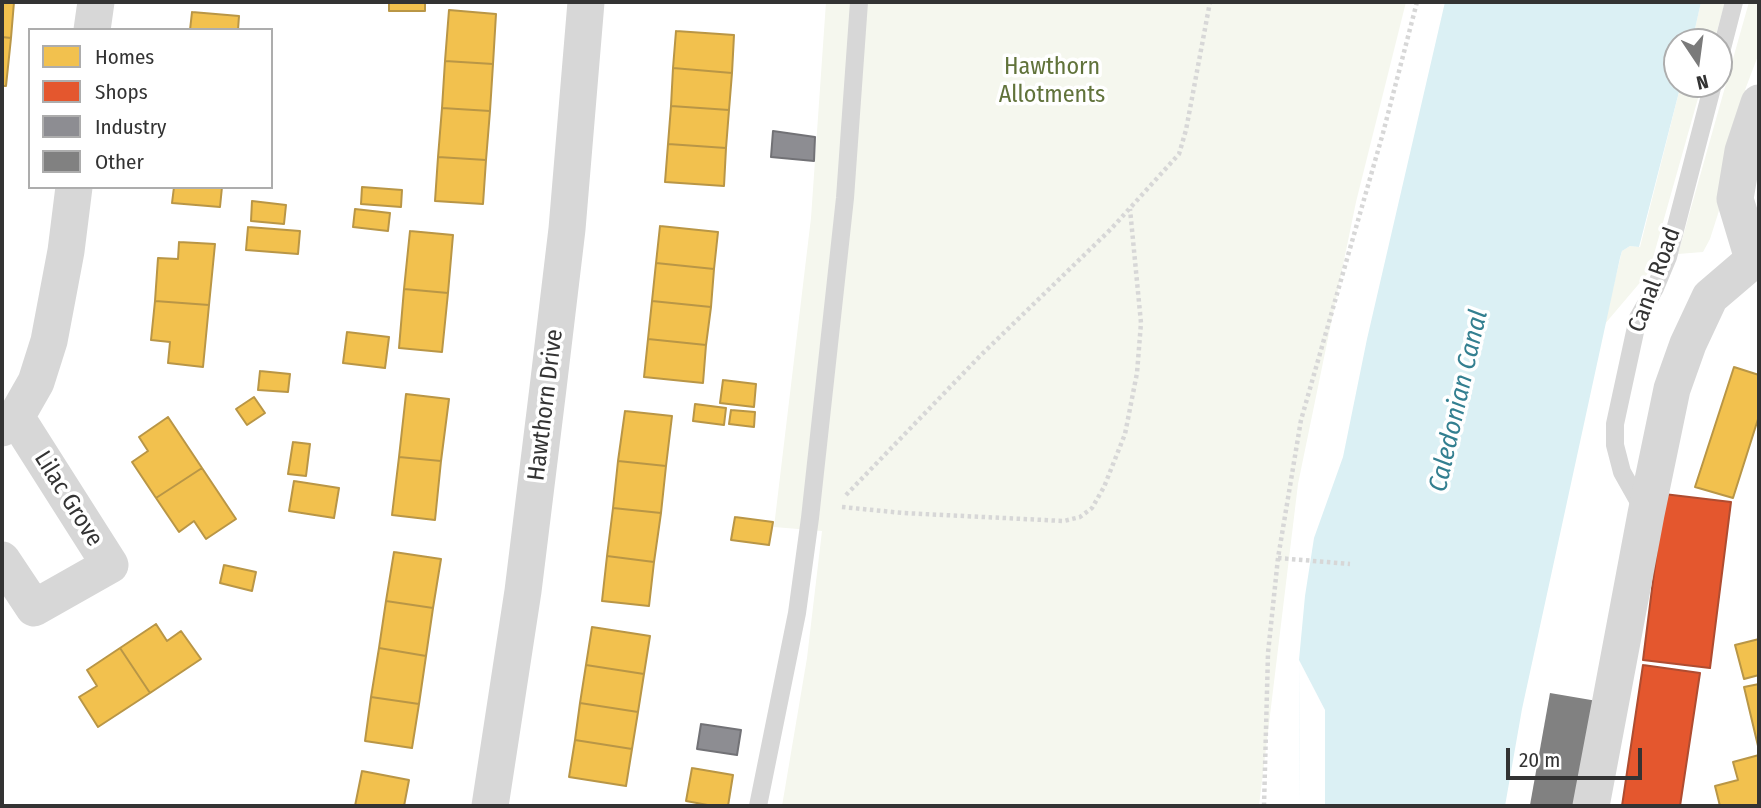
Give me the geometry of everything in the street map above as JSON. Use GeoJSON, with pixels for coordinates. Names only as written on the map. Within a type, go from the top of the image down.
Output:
{"type":"FeatureCollection","features":[{"type":"Feature","properties":{"kind":"street"},"geometry":{"type":"LineString","coordinates":[[92,28],[96,2]]}},
{"type":"Feature","properties":{"kind":"street","name":"Hawthorn Drive"},"geometry":{"type":"LineString","coordinates":[[489,806],[523,591],[547,402],[567,229],[586,2]]}},
{"type":"Feature","properties":{"kind":"street"},"geometry":{"type":"LineString","coordinates":[[1591,806],[1672,389],[1688,344],[1710,297],[1756,257],[1735,199],[1743,152],[1759,103]]}},
{"type":"Feature","properties":{"kind":"street","name":"Lilac Grove"},"geometry":{"type":"LineString","coordinates":[[2,560],[34,608],[110,565],[9,423],[36,382],[49,341],[66,251],[74,189]]}},
{"type":"Feature","properties":{"kind":"lane"},"geometry":{"type":"LineString","coordinates":[[758,806],[797,613],[810,518],[845,198],[859,2]]}},
{"type":"Feature","properties":{"kind":"lane"},"geometry":{"type":"LineString","coordinates":[[1727,28],[1734,2]]}},
{"type":"Feature","properties":{"kind":"lane","name":"Canal Road"},"geometry":{"type":"LineString","coordinates":[[1646,514],[1622,472],[1615,445],[1615,424],[1638,318],[1668,257],[1709,98]]}},
{"type":"Feature","properties":{"kind":"path"},"geometry":{"type":"LineString","coordinates":[[1130,209],[1141,323],[1137,373],[1125,434],[1104,487],[1092,508],[1080,517],[1064,521],[903,513],[835,506],[981,355],[1130,209],[1178,154],[1186,130],[1210,2]]}},
{"type":"Feature","properties":{"kind":"path"},"geometry":{"type":"LineString","coordinates":[[1264,806],[1268,653],[1278,558],[1301,420],[1383,133],[1417,2]]}},
{"type":"Feature","properties":{"kind":"path"},"geometry":{"type":"LineString","coordinates":[[1278,558],[1350,564]]}},
{"type":"Feature","properties":{"kind":"green space","name":"Hawthorn Allotments"},"geometry":{"type":"Polygon","coordinates":[[[826,2],[1406,2],[1356,202],[1298,484],[1259,806],[782,806],[807,658],[822,531],[774,527],[811,218],[826,2]]]}},
{"type":"Feature","properties":{"kind":"green space"},"geometry":{"type":"Polygon","coordinates":[[[1701,2],[1725,2],[1718,28],[1695,28],[1701,2]]]}},
{"type":"Feature","properties":{"kind":"green space"},"geometry":{"type":"Polygon","coordinates":[[[1749,2],[1759,2],[1759,53],[1745,90],[1756,94],[1710,239],[1703,252],[1678,254],[1722,98],[1733,98],[1733,59],[1749,2]]]}},
{"type":"Feature","properties":{"kind":"green space"},"geometry":{"type":"Polygon","coordinates":[[[1677,98],[1698,98],[1649,272],[1604,325],[1622,251],[1630,246],[1640,247],[1677,98]]]}},
{"type":"Feature","properties":{"kind":"water","name":"Caledonian Canal"},"geometry":{"type":"Polygon","coordinates":[[[1445,2],[1701,2],[1695,28],[1663,28],[1663,98],[1677,98],[1639,247],[1630,246],[1622,251],[1620,258],[1522,709],[1505,806],[1300,806],[1299,660],[1305,596],[1314,538],[1343,457],[1367,339],[1445,2]]]}},
{"type":"Feature","properties":{"kind":"pier"},"geometry":{"type":"Polygon","coordinates":[[[1299,660],[1325,710],[1325,806],[1300,806],[1299,660]]]}},
{"type":"Feature","properties":{"kind":"building: Homes"},"geometry":{"type":"Polygon","coordinates":[[[2,2],[14,2],[11,38],[2,37],[2,2]]]}},
{"type":"Feature","properties":{"kind":"building: Homes"},"geometry":{"type":"Polygon","coordinates":[[[389,2],[425,2],[425,11],[389,11],[389,2]]]}},
{"type":"Feature","properties":{"kind":"building: Homes"},"geometry":{"type":"Polygon","coordinates":[[[449,10],[496,14],[493,64],[445,61],[449,10]]]}},
{"type":"Feature","properties":{"kind":"building: Homes"},"geometry":{"type":"Polygon","coordinates":[[[192,12],[239,16],[238,28],[190,28],[192,12]]]}},
{"type":"Feature","properties":{"kind":"building: Homes"},"geometry":{"type":"Polygon","coordinates":[[[676,31],[734,35],[732,73],[673,68],[676,31]]]}},
{"type":"Feature","properties":{"kind":"building: Homes"},"geometry":{"type":"Polygon","coordinates":[[[2,37],[11,38],[6,86],[2,86],[2,37]]]}},
{"type":"Feature","properties":{"kind":"building: Homes"},"geometry":{"type":"Polygon","coordinates":[[[445,61],[493,64],[490,111],[442,108],[445,61]]]}},
{"type":"Feature","properties":{"kind":"building: Homes"},"geometry":{"type":"Polygon","coordinates":[[[673,68],[732,73],[729,110],[671,106],[673,68]]]}},
{"type":"Feature","properties":{"kind":"building: Homes"},"geometry":{"type":"Polygon","coordinates":[[[671,106],[729,110],[726,148],[668,144],[671,106]]]}},
{"type":"Feature","properties":{"kind":"building: Homes"},"geometry":{"type":"Polygon","coordinates":[[[442,108],[490,111],[486,160],[438,157],[442,108]]]}},
{"type":"Feature","properties":{"kind":"building: Homes"},"geometry":{"type":"Polygon","coordinates":[[[668,144],[726,148],[724,186],[665,182],[668,144]]]}},
{"type":"Feature","properties":{"kind":"building: Homes"},"geometry":{"type":"Polygon","coordinates":[[[438,157],[486,160],[483,204],[435,201],[438,157]]]}},
{"type":"Feature","properties":{"kind":"building: Homes"},"geometry":{"type":"Polygon","coordinates":[[[362,187],[402,190],[401,207],[361,204],[362,187]]]}},
{"type":"Feature","properties":{"kind":"building: Homes"},"geometry":{"type":"Polygon","coordinates":[[[174,189],[222,189],[220,207],[172,203],[174,189]]]}},
{"type":"Feature","properties":{"kind":"building: Homes"},"geometry":{"type":"Polygon","coordinates":[[[252,201],[286,205],[284,224],[251,221],[252,201]]]}},
{"type":"Feature","properties":{"kind":"building: Homes"},"geometry":{"type":"Polygon","coordinates":[[[355,209],[390,213],[388,231],[353,227],[355,209]]]}},
{"type":"Feature","properties":{"kind":"building: Homes"},"geometry":{"type":"Polygon","coordinates":[[[660,226],[718,232],[714,269],[656,263],[660,226]]]}},
{"type":"Feature","properties":{"kind":"building: Homes"},"geometry":{"type":"Polygon","coordinates":[[[248,227],[300,231],[298,254],[246,250],[248,227]]]}},
{"type":"Feature","properties":{"kind":"building: Homes"},"geometry":{"type":"Polygon","coordinates":[[[410,231],[453,235],[448,293],[404,289],[410,231]]]}},
{"type":"Feature","properties":{"kind":"building: Homes"},"geometry":{"type":"Polygon","coordinates":[[[179,242],[215,244],[209,305],[155,301],[158,258],[178,259],[179,242]]]}},
{"type":"Feature","properties":{"kind":"building: Homes"},"geometry":{"type":"Polygon","coordinates":[[[656,263],[714,269],[711,307],[652,301],[656,263]]]}},
{"type":"Feature","properties":{"kind":"building: Homes"},"geometry":{"type":"Polygon","coordinates":[[[404,289],[448,293],[442,352],[399,348],[404,289]]]}},
{"type":"Feature","properties":{"kind":"building: Homes"},"geometry":{"type":"Polygon","coordinates":[[[155,301],[209,305],[203,367],[168,363],[170,342],[151,340],[155,301]]]}},
{"type":"Feature","properties":{"kind":"building: Homes"},"geometry":{"type":"Polygon","coordinates":[[[652,301],[711,307],[706,345],[648,339],[652,301]]]}},
{"type":"Feature","properties":{"kind":"building: Homes"},"geometry":{"type":"Polygon","coordinates":[[[347,332],[389,337],[385,368],[343,363],[347,332]]]}},
{"type":"Feature","properties":{"kind":"building: Homes"},"geometry":{"type":"Polygon","coordinates":[[[648,339],[706,345],[703,383],[644,377],[648,339]]]}},
{"type":"Feature","properties":{"kind":"building: Homes"},"geometry":{"type":"Polygon","coordinates":[[[1734,367],[1759,375],[1759,416],[1733,498],[1695,487],[1734,367]]]}},
{"type":"Feature","properties":{"kind":"building: Homes"},"geometry":{"type":"Polygon","coordinates":[[[260,371],[290,374],[288,392],[258,390],[260,371]]]}},
{"type":"Feature","properties":{"kind":"building: Homes"},"geometry":{"type":"Polygon","coordinates":[[[723,380],[756,384],[754,407],[720,403],[723,380]]]}},
{"type":"Feature","properties":{"kind":"building: Homes"},"geometry":{"type":"Polygon","coordinates":[[[406,394],[449,399],[441,461],[399,457],[406,394]]]}},
{"type":"Feature","properties":{"kind":"building: Homes"},"geometry":{"type":"Polygon","coordinates":[[[254,397],[265,413],[247,425],[236,409],[254,397]]]}},
{"type":"Feature","properties":{"kind":"building: Homes"},"geometry":{"type":"Polygon","coordinates":[[[695,404],[726,408],[724,425],[693,421],[695,404]]]}},
{"type":"Feature","properties":{"kind":"building: Homes"},"geometry":{"type":"Polygon","coordinates":[[[731,410],[755,412],[754,427],[729,424],[731,410]]]}},
{"type":"Feature","properties":{"kind":"building: Homes"},"geometry":{"type":"Polygon","coordinates":[[[625,411],[672,416],[666,466],[618,461],[625,411]]]}},
{"type":"Feature","properties":{"kind":"building: Homes"},"geometry":{"type":"Polygon","coordinates":[[[168,417],[202,468],[156,498],[132,462],[148,451],[139,437],[168,417]]]}},
{"type":"Feature","properties":{"kind":"building: Homes"},"geometry":{"type":"Polygon","coordinates":[[[293,442],[310,444],[306,476],[288,474],[293,442]]]}},
{"type":"Feature","properties":{"kind":"building: Homes"},"geometry":{"type":"Polygon","coordinates":[[[399,457],[441,461],[435,520],[392,515],[399,457]]]}},
{"type":"Feature","properties":{"kind":"building: Homes"},"geometry":{"type":"Polygon","coordinates":[[[618,461],[666,466],[661,513],[613,508],[618,461]]]}},
{"type":"Feature","properties":{"kind":"building: Homes"},"geometry":{"type":"Polygon","coordinates":[[[202,468],[236,519],[206,539],[194,521],[179,532],[156,498],[202,468]]]}},
{"type":"Feature","properties":{"kind":"building: Homes"},"geometry":{"type":"Polygon","coordinates":[[[294,481],[339,488],[334,518],[289,511],[294,481]]]}},
{"type":"Feature","properties":{"kind":"building: Homes"},"geometry":{"type":"Polygon","coordinates":[[[613,508],[661,513],[654,562],[607,556],[613,508]]]}},
{"type":"Feature","properties":{"kind":"building: Homes"},"geometry":{"type":"Polygon","coordinates":[[[735,517],[773,522],[769,545],[731,540],[735,517]]]}},
{"type":"Feature","properties":{"kind":"building: Homes"},"geometry":{"type":"Polygon","coordinates":[[[394,552],[441,559],[433,608],[386,601],[394,552]]]}},
{"type":"Feature","properties":{"kind":"building: Homes"},"geometry":{"type":"Polygon","coordinates":[[[607,556],[654,562],[649,606],[602,601],[607,556]]]}},
{"type":"Feature","properties":{"kind":"building: Homes"},"geometry":{"type":"Polygon","coordinates":[[[224,565],[256,572],[252,591],[220,583],[224,565]]]}},
{"type":"Feature","properties":{"kind":"building: Homes"},"geometry":{"type":"Polygon","coordinates":[[[386,601],[433,608],[426,656],[379,648],[386,601]]]}},
{"type":"Feature","properties":{"kind":"building: Homes"},"geometry":{"type":"Polygon","coordinates":[[[156,624],[167,641],[181,631],[201,659],[150,693],[120,648],[156,624]]]}},
{"type":"Feature","properties":{"kind":"building: Homes"},"geometry":{"type":"Polygon","coordinates":[[[592,627],[650,636],[644,674],[586,665],[592,627]]]}},
{"type":"Feature","properties":{"kind":"building: Homes"},"geometry":{"type":"Polygon","coordinates":[[[1759,639],[1759,675],[1744,679],[1735,645],[1759,639]]]}},
{"type":"Feature","properties":{"kind":"building: Homes"},"geometry":{"type":"Polygon","coordinates":[[[120,648],[150,693],[98,727],[79,697],[97,686],[87,670],[120,648]]]}},
{"type":"Feature","properties":{"kind":"building: Homes"},"geometry":{"type":"Polygon","coordinates":[[[379,648],[426,656],[419,704],[371,697],[379,648]]]}},
{"type":"Feature","properties":{"kind":"building: Homes"},"geometry":{"type":"Polygon","coordinates":[[[586,665],[644,674],[638,712],[580,703],[586,665]]]}},
{"type":"Feature","properties":{"kind":"building: Homes"},"geometry":{"type":"Polygon","coordinates":[[[1759,684],[1759,746],[1758,746],[1744,687],[1759,684]]]}},
{"type":"Feature","properties":{"kind":"building: Homes"},"geometry":{"type":"Polygon","coordinates":[[[371,697],[419,704],[412,748],[365,741],[371,697]]]}},
{"type":"Feature","properties":{"kind":"building: Homes"},"geometry":{"type":"Polygon","coordinates":[[[580,703],[638,712],[632,749],[575,740],[580,703]]]}},
{"type":"Feature","properties":{"kind":"building: Homes"},"geometry":{"type":"Polygon","coordinates":[[[575,740],[632,749],[626,786],[569,777],[575,740]]]}},
{"type":"Feature","properties":{"kind":"building: Homes"},"geometry":{"type":"Polygon","coordinates":[[[1759,755],[1759,806],[1720,806],[1715,786],[1738,780],[1733,762],[1759,755]]]}},
{"type":"Feature","properties":{"kind":"building: Homes"},"geometry":{"type":"Polygon","coordinates":[[[692,768],[733,775],[728,806],[686,801],[692,768]]]}},
{"type":"Feature","properties":{"kind":"building: Homes"},"geometry":{"type":"Polygon","coordinates":[[[362,771],[409,780],[404,806],[355,806],[362,771]]]}},
{"type":"Feature","properties":{"kind":"building: Shops"},"geometry":{"type":"Polygon","coordinates":[[[1664,494],[1731,502],[1710,668],[1643,660],[1664,494]]]}},
{"type":"Feature","properties":{"kind":"building: Shops"},"geometry":{"type":"Polygon","coordinates":[[[1643,665],[1700,673],[1680,806],[1622,806],[1643,665]]]}},
{"type":"Feature","properties":{"kind":"building: Industry"},"geometry":{"type":"Polygon","coordinates":[[[773,131],[815,137],[814,161],[771,157],[773,131]]]}},
{"type":"Feature","properties":{"kind":"building: Industry"},"geometry":{"type":"Polygon","coordinates":[[[701,724],[741,730],[737,755],[697,749],[701,724]]]}},
{"type":"Feature","properties":{"kind":"building: Other"},"geometry":{"type":"Polygon","coordinates":[[[1550,693],[1597,701],[1578,806],[1530,805],[1550,693]]]}}]}
